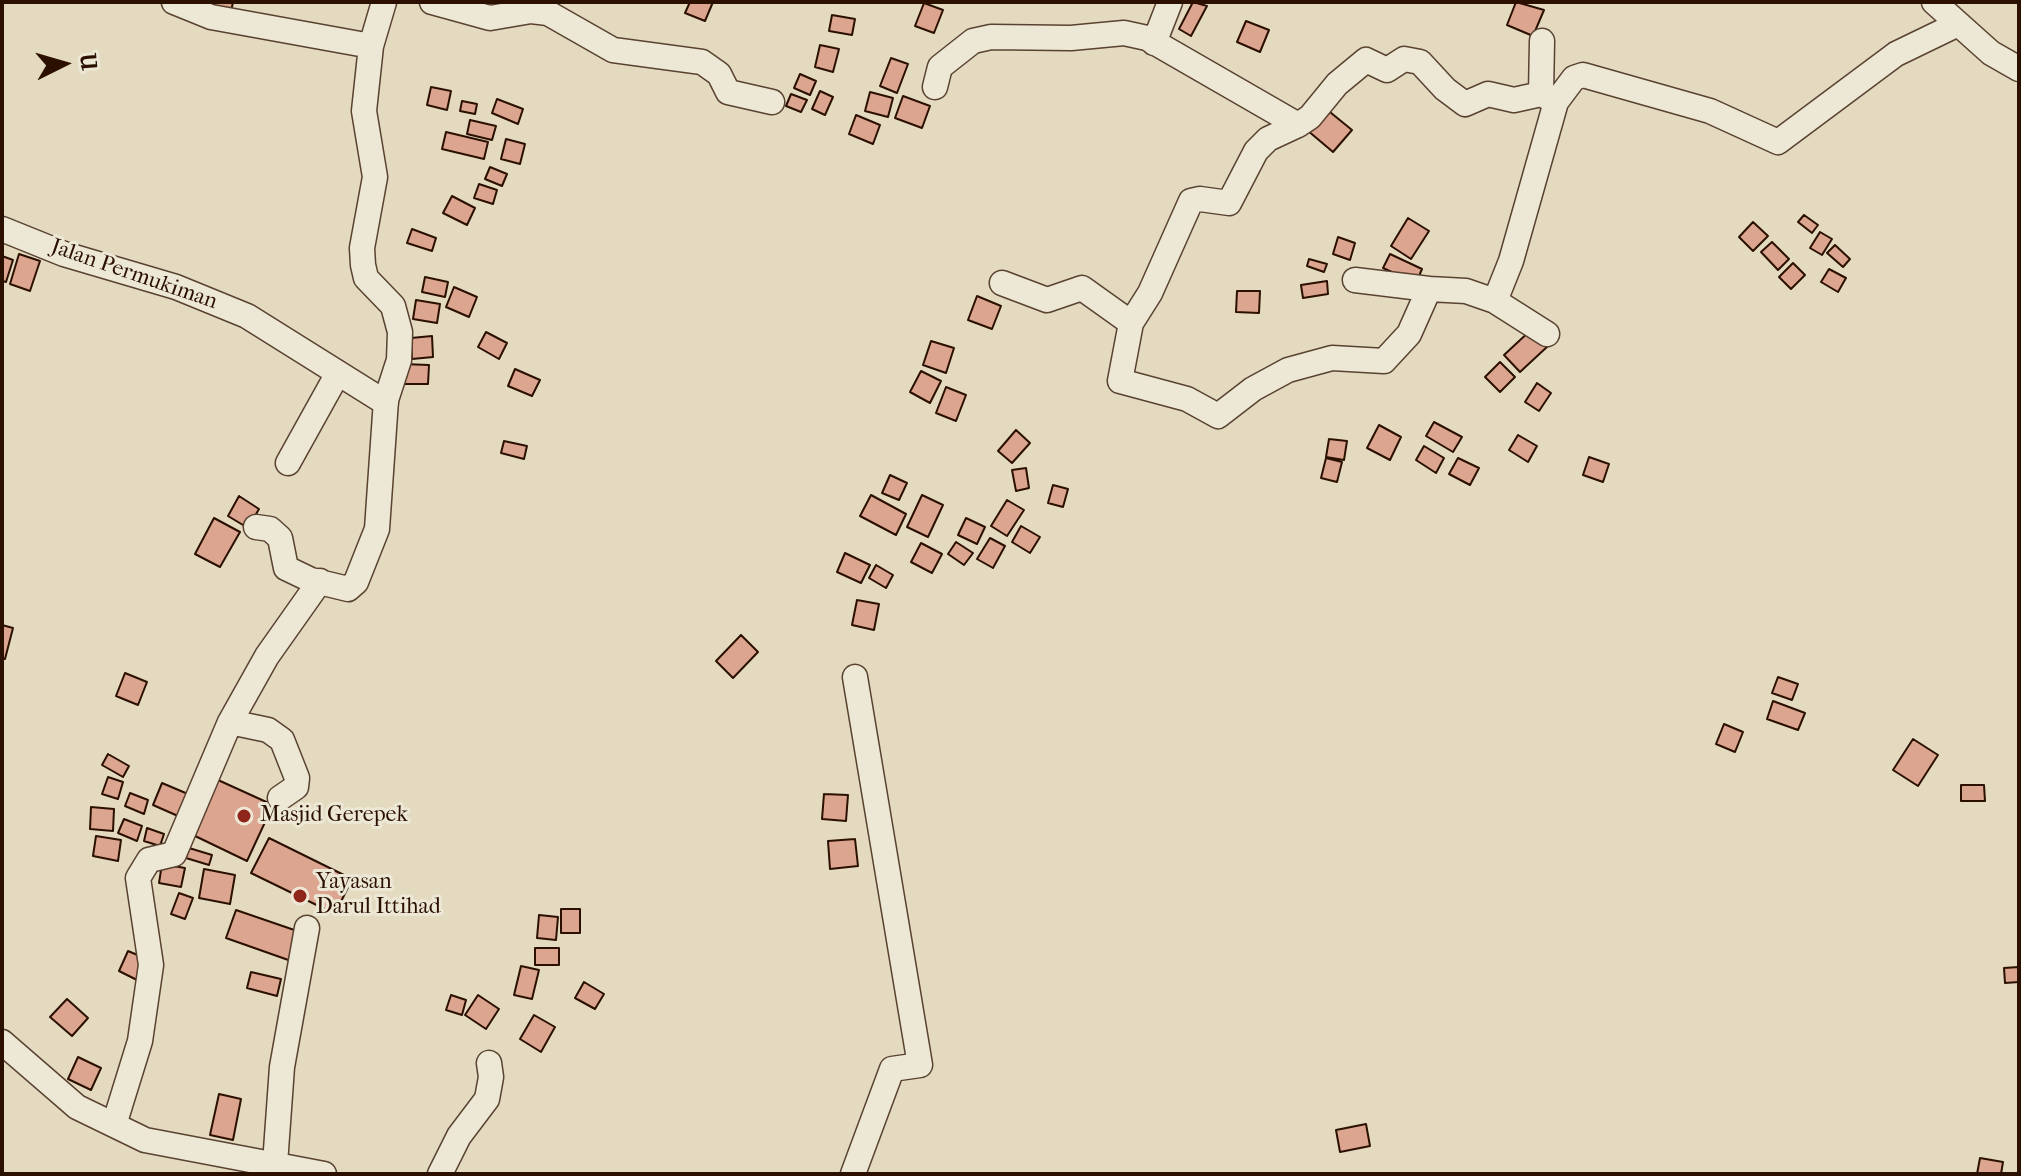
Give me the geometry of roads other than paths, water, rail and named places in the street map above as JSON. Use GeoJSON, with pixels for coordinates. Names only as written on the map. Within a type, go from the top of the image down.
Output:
{"type":"FeatureCollection","features":[{"type":"Feature","properties":{"kind":"street"},"geometry":{"type":"LineString","coordinates":[[174,2],[225,20],[371,46]]}},
{"type":"Feature","properties":{"kind":"street"},"geometry":{"type":"LineString","coordinates":[[256,527],[270,529],[280,538],[286,568],[352,589],[377,529],[386,403],[399,360],[400,332],[393,306],[366,278],[362,248],[375,177],[364,111],[371,46],[384,2]]}},
{"type":"Feature","properties":{"kind":"street"},"geometry":{"type":"LineString","coordinates":[[432,2],[479,17],[548,13],[613,50],[702,62],[719,74],[728,92],[772,102]]}},
{"type":"Feature","properties":{"kind":"street"},"geometry":{"type":"LineString","coordinates":[[1154,43],[1170,2]]}},
{"type":"Feature","properties":{"kind":"street"},"geometry":{"type":"LineString","coordinates":[[1934,2],[1991,53],[2019,69]]}},
{"type":"Feature","properties":{"kind":"street"},"geometry":{"type":"LineString","coordinates":[[1429,289],[1409,334],[1384,361],[1332,358],[1288,370],[1253,389],[1218,416],[1187,399],[1120,381],[1131,323],[1150,293],[1191,201],[1200,199],[1229,203],[1256,151],[1268,139],[1310,117],[1337,84],[1366,60],[1387,70],[1404,59],[1420,62],[1445,89],[1465,104],[1488,94],[1514,100],[1549,98],[1574,78],[1583,75],[1710,111],[1778,142],[1896,54],[1958,24]]}},
{"type":"Feature","properties":{"kind":"street"},"geometry":{"type":"LineString","coordinates":[[935,87],[937,74],[973,41],[991,37],[1071,38],[1138,34],[1298,125]]}},
{"type":"Feature","properties":{"kind":"street"},"geometry":{"type":"LineString","coordinates":[[1495,301],[1511,261],[1549,98],[1542,41]]}},
{"type":"Feature","properties":{"kind":"street","name":"Jalan Permukiman"},"geometry":{"type":"LineString","coordinates":[[2,229],[64,254],[176,287],[247,316],[386,403]]}},
{"type":"Feature","properties":{"kind":"street"},"geometry":{"type":"LineString","coordinates":[[1355,280],[1466,291],[1495,301],[1547,334]]}},
{"type":"Feature","properties":{"kind":"street"},"geometry":{"type":"LineString","coordinates":[[1002,283],[1047,300],[1082,288],[1131,323]]}},
{"type":"Feature","properties":{"kind":"street"},"geometry":{"type":"LineString","coordinates":[[288,463],[338,373]]}},
{"type":"Feature","properties":{"kind":"street"},"geometry":{"type":"LineString","coordinates":[[114,1125],[140,1041],[151,965],[138,878],[149,860],[174,854],[230,722],[267,656],[320,581]]}},
{"type":"Feature","properties":{"kind":"street"},"geometry":{"type":"LineString","coordinates":[[853,1174],[892,1069],[920,1065],[855,677]]}},
{"type":"Feature","properties":{"kind":"street"},"geometry":{"type":"LineString","coordinates":[[230,722],[268,730],[282,740],[297,782],[280,798]]}},
{"type":"Feature","properties":{"kind":"street"},"geometry":{"type":"LineString","coordinates":[[275,1164],[282,1067],[307,928]]}},
{"type":"Feature","properties":{"kind":"street"},"geometry":{"type":"LineString","coordinates":[[2,1042],[77,1107],[145,1140],[324,1174]]}},
{"type":"Feature","properties":{"kind":"street"},"geometry":{"type":"LineString","coordinates":[[440,1174],[459,1136],[487,1099],[491,1077],[489,1063]]}},
{"type":"Feature","properties":{"kind":"place","name":"Masjid Gerepek"},"geometry":{"type":"Point","coordinates":[244,816]}},
{"type":"Feature","properties":{"kind":"place","name":"Yayasan Darul Ittihad"},"geometry":{"type":"Point","coordinates":[300,896]}}]}
